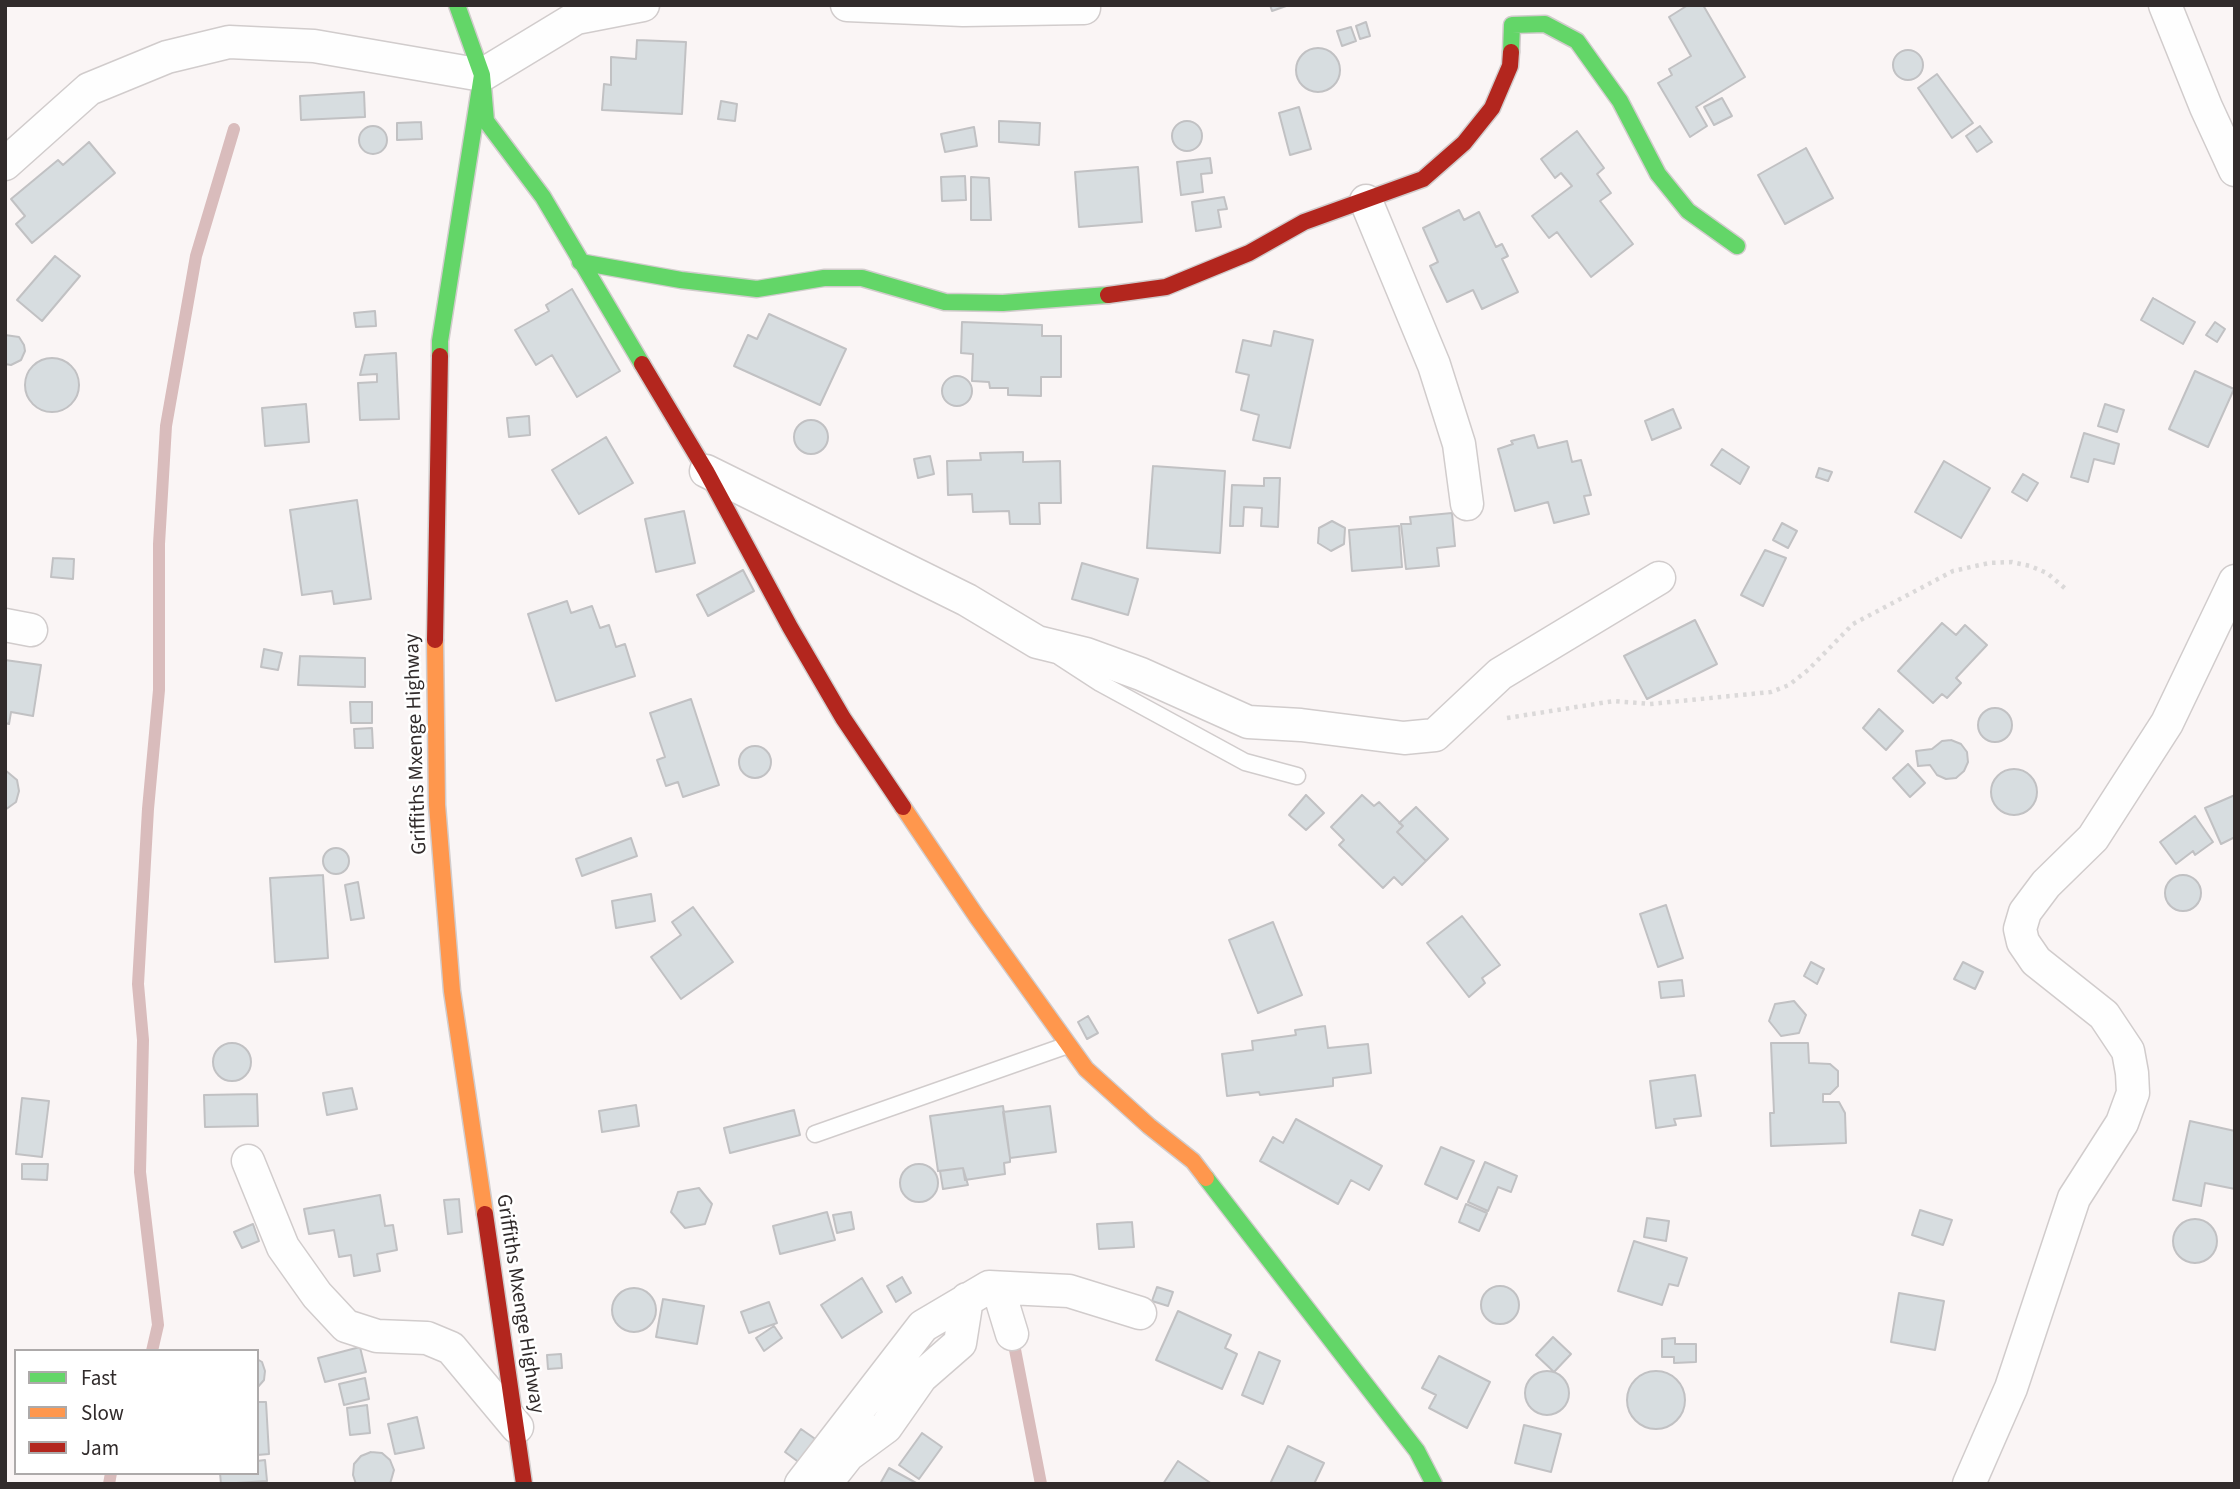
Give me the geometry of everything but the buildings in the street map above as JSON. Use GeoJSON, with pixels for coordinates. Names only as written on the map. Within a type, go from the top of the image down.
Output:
{"type":"FeatureCollection","features":[{"type":"Feature","properties":{"kind":"street","name":"Griffiths Mxenge Highway"},"geometry":{"type":"LineString","coordinates":[[457,5],[482,75],[440,341],[434,599],[437,805],[452,991],[524,1484]]}},
{"type":"Feature","properties":{"kind":"street"},"geometry":{"type":"LineString","coordinates":[[5,164],[89,89],[167,57],[229,42],[314,46],[482,75],[576,18],[643,5]]}},
{"type":"Feature","properties":{"kind":"street"},"geometry":{"type":"LineString","coordinates":[[847,5],[963,10],[1084,8]]}},
{"type":"Feature","properties":{"kind":"street"},"geometry":{"type":"LineString","coordinates":[[2165,5],[2235,170]]}},
{"type":"Feature","properties":{"kind":"street"},"geometry":{"type":"LineString","coordinates":[[580,262],[681,280],[757,289],[824,278],[862,278],[945,302],[1003,303],[1081,298],[1166,287],[1249,253],[1304,222],[1423,179],[1464,143],[1492,108],[1510,66],[1512,25],[1545,24],[1577,41],[1620,101],[1658,174],[1688,211],[1737,246]]}},
{"type":"Feature","properties":{"kind":"street"},"geometry":{"type":"LineString","coordinates":[[482,75],[486,121],[513,161],[543,197],[706,471],[790,628],[843,718],[977,917],[1086,1069],[1149,1126],[1193,1161],[1417,1451],[1434,1484]]}},
{"type":"Feature","properties":{"kind":"street"},"geometry":{"type":"LineString","coordinates":[[1366,201],[1434,365],[1459,444],[1467,504]]}},
{"type":"Feature","properties":{"kind":"street"},"geometry":{"type":"LineString","coordinates":[[706,471],[967,600],[1037,642],[1086,654],[1141,674],[1248,722],[1301,725],[1404,738],[1435,735],[1500,674],[1659,578]]}},
{"type":"Feature","properties":{"kind":"street"},"geometry":{"type":"LineString","coordinates":[[1969,1484],[2011,1388],[2074,1198],[2122,1123],[2133,1093],[2128,1051],[2104,1015],[2036,961],[2023,942],[2020,929],[2022,921],[2025,912],[2046,884],[2093,838],[2167,723],[2235,581]]}},
{"type":"Feature","properties":{"kind":"street"},"geometry":{"type":"LineString","coordinates":[[248,1161],[284,1247],[317,1295],[346,1326],[377,1336],[427,1338],[451,1348],[517,1427]]}},
{"type":"Feature","properties":{"kind":"street"},"geometry":{"type":"LineString","coordinates":[[801,1484],[923,1325],[989,1287],[1069,1291],[1140,1313]]}},
{"type":"Feature","properties":{"kind":"street"},"geometry":{"type":"LineString","coordinates":[[998,1288],[1012,1334]]}},
{"type":"Feature","properties":{"kind":"street"},"geometry":{"type":"LineString","coordinates":[[825,1484],[848,1455],[886,1427],[921,1377],[960,1343],[967,1299]]}},
{"type":"Feature","properties":{"kind":"lane"},"geometry":{"type":"LineString","coordinates":[[1037,642],[1100,684],[1245,762],[1297,776]]}},
{"type":"Feature","properties":{"kind":"lane"},"geometry":{"type":"LineString","coordinates":[[814,1134],[1068,1045]]}},
{"type":"Feature","properties":{"kind":"path"},"geometry":{"type":"LineString","coordinates":[[1495,720],[1614,701],[1650,704],[1770,692],[1790,685],[1853,624],[1953,571],[1989,563],[2012,562],[2047,573],[2068,591]]}},
{"type":"Feature","properties":{"kind":"waterway"},"geometry":{"type":"LineString","coordinates":[[152,1349],[158,1325],[140,1172],[143,1040],[138,984],[148,809],[159,690],[159,544],[166,426],[196,256],[234,129]]}},
{"type":"Feature","properties":{"kind":"waterway"},"geometry":{"type":"LineString","coordinates":[[1012,1334],[1041,1484]]}},
{"type":"Feature","properties":{"kind":"waterway"},"geometry":{"type":"LineString","coordinates":[[109,1484],[111,1475]]}},
{"type":"Feature","properties":{"kind":"traffic: fast"},"geometry":{"type":"LineString","coordinates":[[440,356],[440,341],[482,75],[457,5]]}},
{"type":"Feature","properties":{"kind":"traffic: fast"},"geometry":{"type":"LineString","coordinates":[[1511,52],[1512,25],[1545,24],[1577,41],[1620,101],[1658,174],[1688,211],[1737,246]]}},
{"type":"Feature","properties":{"kind":"traffic: fast"},"geometry":{"type":"LineString","coordinates":[[482,75],[486,121],[543,197],[642,364]]}},
{"type":"Feature","properties":{"kind":"traffic: fast"},"geometry":{"type":"LineString","coordinates":[[580,262],[681,280],[757,289],[824,278],[862,278],[945,302],[1003,303],[1108,295]]}},
{"type":"Feature","properties":{"kind":"traffic: fast"},"geometry":{"type":"LineString","coordinates":[[1206,1178],[1417,1451],[1434,1484]]}},
{"type":"Feature","properties":{"kind":"traffic: slow"},"geometry":{"type":"LineString","coordinates":[[435,640],[437,805],[452,991],[485,1214]]}},
{"type":"Feature","properties":{"kind":"traffic: slow"},"geometry":{"type":"LineString","coordinates":[[903,807],[977,917],[1086,1069],[1149,1126],[1193,1161],[1206,1178]]}},
{"type":"Feature","properties":{"kind":"traffic: jam"},"geometry":{"type":"LineString","coordinates":[[1108,295],[1166,287],[1249,253],[1304,222],[1423,179],[1464,143],[1492,108],[1510,66],[1511,52]]}},
{"type":"Feature","properties":{"kind":"traffic: jam"},"geometry":{"type":"LineString","coordinates":[[435,640],[440,356]]}},
{"type":"Feature","properties":{"kind":"traffic: jam"},"geometry":{"type":"LineString","coordinates":[[642,364],[706,471],[790,627],[843,718],[903,807]]}},
{"type":"Feature","properties":{"kind":"traffic: jam"},"geometry":{"type":"LineString","coordinates":[[485,1214],[524,1484]]}}]}
